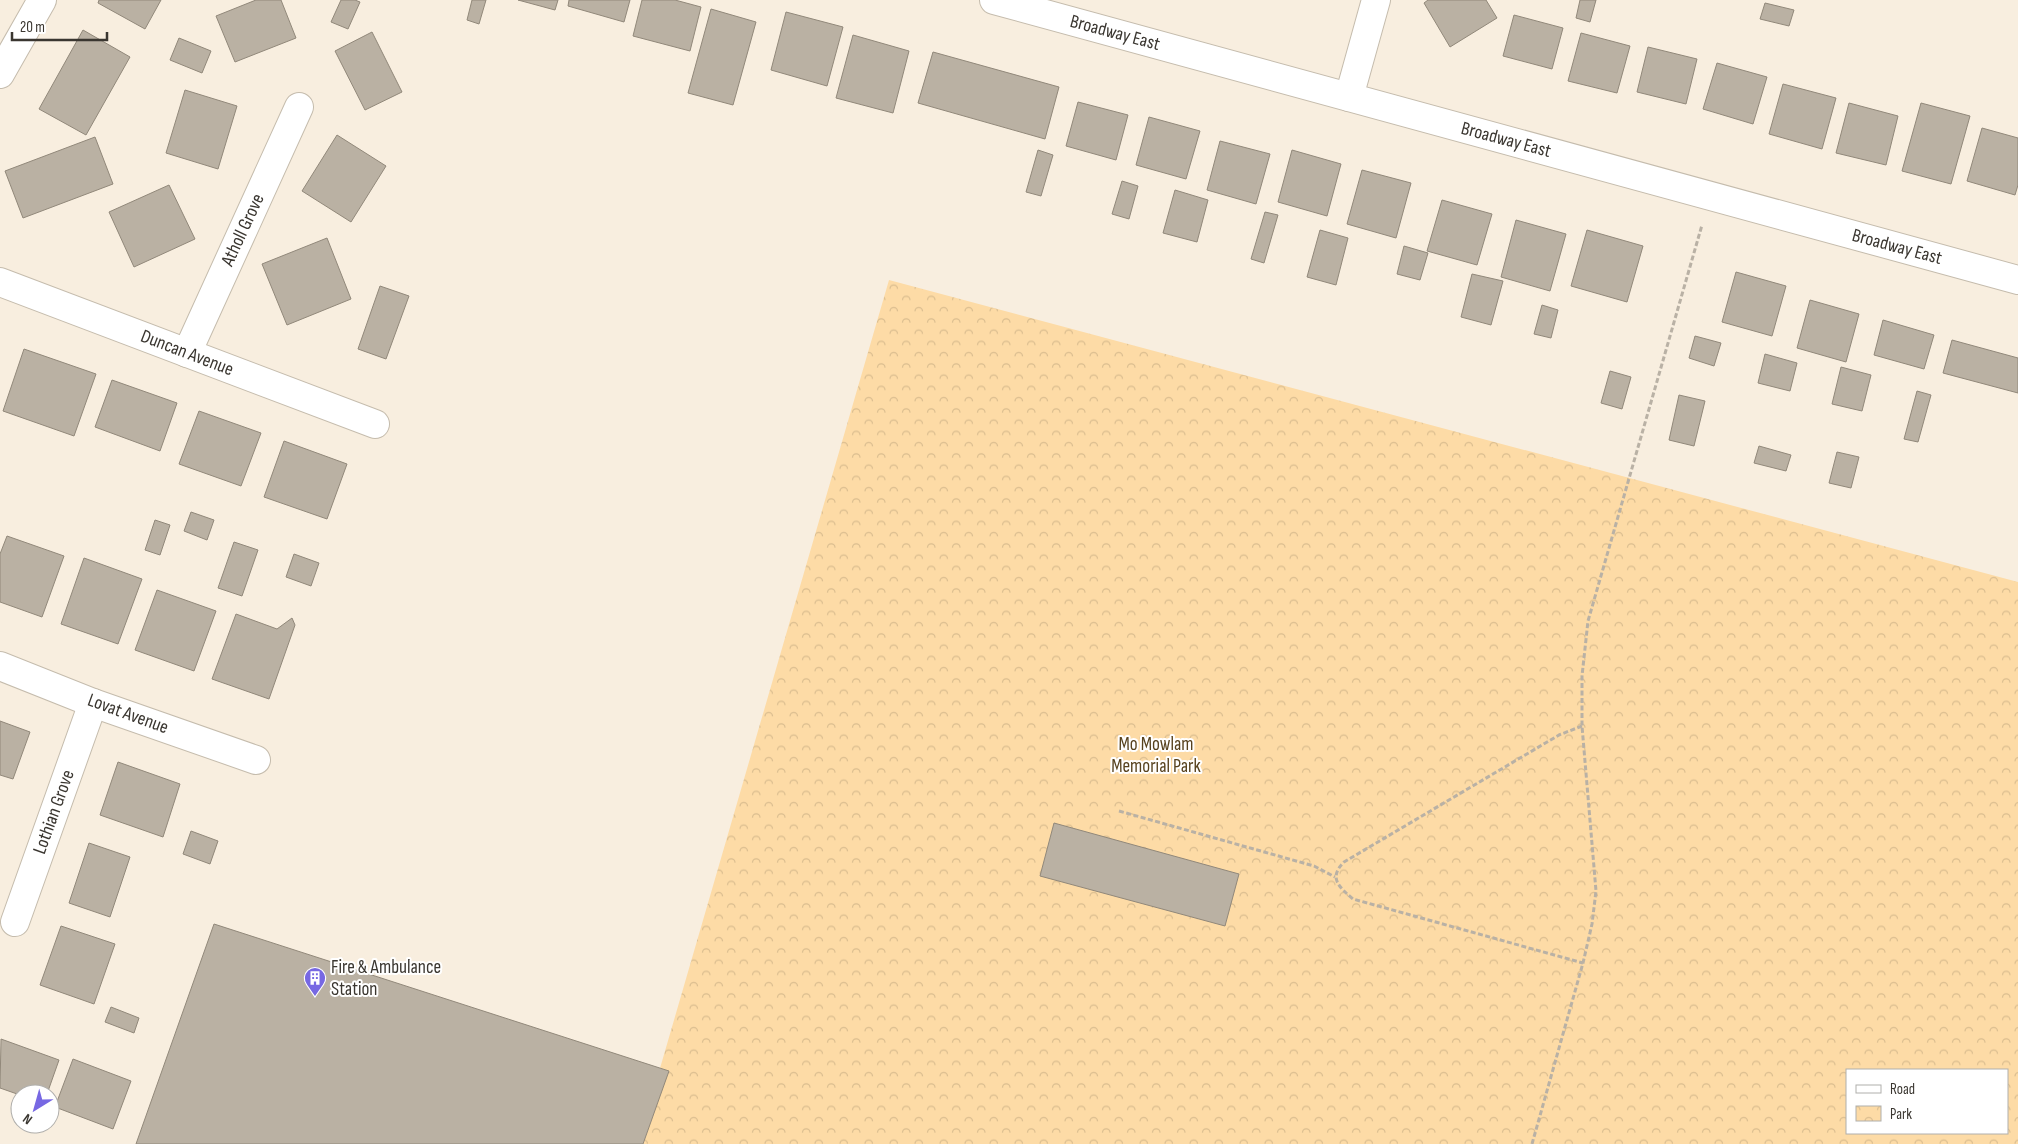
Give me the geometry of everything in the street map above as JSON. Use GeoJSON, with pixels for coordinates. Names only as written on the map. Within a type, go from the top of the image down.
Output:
{"type":"FeatureCollection","features":[{"type":"Feature","properties":{"kind":"street"},"geometry":{"type":"LineString","coordinates":[[0,74],[42,0]]}},
{"type":"Feature","properties":{"kind":"street","name":"Broadway East"},"geometry":{"type":"LineString","coordinates":[[994,0],[2018,280]]}},
{"type":"Feature","properties":{"kind":"street"},"geometry":{"type":"LineString","coordinates":[[1349,97],[1376,0]]}},
{"type":"Feature","properties":{"kind":"street","name":"Atholl Grove"},"geometry":{"type":"LineString","coordinates":[[187,353],[299,107]]}},
{"type":"Feature","properties":{"kind":"street","name":"Duncan Avenue"},"geometry":{"type":"LineString","coordinates":[[0,282],[375,424]]}},
{"type":"Feature","properties":{"kind":"street","name":"Lovat Avenue"},"geometry":{"type":"LineString","coordinates":[[0,666],[93,703],[256,760]]}},
{"type":"Feature","properties":{"kind":"street","name":"Lothian Grove"},"geometry":{"type":"LineString","coordinates":[[15,922],[93,703]]}},
{"type":"Feature","properties":{"kind":"path"},"geometry":{"type":"LineString","coordinates":[[1532,1144],[1583,963],[1592,924],[1596,891],[1582,726],[1582,676],[1588,621],[1710,196]]}},
{"type":"Feature","properties":{"kind":"path"},"geometry":{"type":"LineString","coordinates":[[1582,726],[1559,735],[1344,862],[1337,869],[1336,877],[1338,884],[1353,899],[1583,963]]}},
{"type":"Feature","properties":{"kind":"path"},"geometry":{"type":"LineString","coordinates":[[1119,811],[1314,866],[1336,877]]}},
{"type":"Feature","properties":{"kind":"green space","name":"Mo Mowlam Memorial Park"},"geometry":{"type":"Polygon","coordinates":[[[889,280],[2018,582],[2018,1144],[638,1144],[889,280]]]}},
{"type":"Feature","properties":{"kind":"building"},"geometry":{"type":"Polygon","coordinates":[[[99,0],[161,0],[145,29],[98,3],[99,0]]]}},
{"type":"Feature","properties":{"kind":"building"},"geometry":{"type":"Polygon","coordinates":[[[256,0],[281,0],[296,38],[235,62],[216,16],[256,0]]]}},
{"type":"Feature","properties":{"kind":"building"},"geometry":{"type":"Polygon","coordinates":[[[341,0],[360,2],[348,29],[331,22],[341,0]]]}},
{"type":"Feature","properties":{"kind":"building"},"geometry":{"type":"Polygon","coordinates":[[[472,0],[486,0],[479,24],[467,20],[472,0]]]}},
{"type":"Feature","properties":{"kind":"building"},"geometry":{"type":"Polygon","coordinates":[[[518,0],[558,0],[555,10],[518,0]]]}},
{"type":"Feature","properties":{"kind":"building"},"geometry":{"type":"Polygon","coordinates":[[[569,0],[630,0],[624,22],[568,6],[569,0]]]}},
{"type":"Feature","properties":{"kind":"building"},"geometry":{"type":"Polygon","coordinates":[[[642,0],[675,0],[701,7],[690,51],[633,36],[642,0]]]}},
{"type":"Feature","properties":{"kind":"building"},"geometry":{"type":"Polygon","coordinates":[[[1428,0],[1486,0],[1497,18],[1450,47],[1424,3],[1428,0]]]}},
{"type":"Feature","properties":{"kind":"building"},"geometry":{"type":"Polygon","coordinates":[[[1580,0],[1596,0],[1590,22],[1576,18],[1580,0]]]}},
{"type":"Feature","properties":{"kind":"building"},"geometry":{"type":"Polygon","coordinates":[[[1765,3],[1794,10],[1789,26],[1760,19],[1765,3]]]}},
{"type":"Feature","properties":{"kind":"building"},"geometry":{"type":"Polygon","coordinates":[[[711,9],[756,22],[733,105],[688,93],[711,9]]]}},
{"type":"Feature","properties":{"kind":"building"},"geometry":{"type":"Polygon","coordinates":[[[786,12],[843,27],[827,86],[771,70],[786,12]]]}},
{"type":"Feature","properties":{"kind":"building"},"geometry":{"type":"Polygon","coordinates":[[[1514,15],[1563,28],[1552,69],[1503,56],[1514,15]]]}},
{"type":"Feature","properties":{"kind":"building"},"geometry":{"type":"Polygon","coordinates":[[[83,30],[130,57],[86,135],[39,109],[83,30]]]}},
{"type":"Feature","properties":{"kind":"building"},"geometry":{"type":"Polygon","coordinates":[[[372,32],[402,92],[365,110],[335,51],[372,32]]]}},
{"type":"Feature","properties":{"kind":"building"},"geometry":{"type":"Polygon","coordinates":[[[1581,33],[1630,46],[1617,93],[1568,81],[1581,33]]]}},
{"type":"Feature","properties":{"kind":"building"},"geometry":{"type":"Polygon","coordinates":[[[853,35],[909,51],[893,113],[836,98],[853,35]]]}},
{"type":"Feature","properties":{"kind":"building"},"geometry":{"type":"Polygon","coordinates":[[[179,38],[211,51],[202,73],[170,60],[179,38]]]}},
{"type":"Feature","properties":{"kind":"building"},"geometry":{"type":"Polygon","coordinates":[[[1648,47],[1697,59],[1686,104],[1637,92],[1648,47]]]}},
{"type":"Feature","properties":{"kind":"building"},"geometry":{"type":"Polygon","coordinates":[[[933,52],[1059,87],[1045,139],[918,103],[933,52]]]}},
{"type":"Feature","properties":{"kind":"building"},"geometry":{"type":"Polygon","coordinates":[[[1717,63],[1767,77],[1753,124],[1703,109],[1717,63]]]}},
{"type":"Feature","properties":{"kind":"building"},"geometry":{"type":"Polygon","coordinates":[[[1783,84],[1836,98],[1822,149],[1769,134],[1783,84]]]}},
{"type":"Feature","properties":{"kind":"building"},"geometry":{"type":"Polygon","coordinates":[[[185,90],[237,106],[218,169],[166,153],[185,90]]]}},
{"type":"Feature","properties":{"kind":"building"},"geometry":{"type":"Polygon","coordinates":[[[1078,102],[1128,115],[1116,160],[1066,146],[1078,102]]]}},
{"type":"Feature","properties":{"kind":"building"},"geometry":{"type":"Polygon","coordinates":[[[1849,103],[1898,116],[1886,165],[1836,153],[1849,103]]]}},
{"type":"Feature","properties":{"kind":"building"},"geometry":{"type":"Polygon","coordinates":[[[1921,103],[1970,116],[1951,184],[1902,171],[1921,103]]]}},
{"type":"Feature","properties":{"kind":"building"},"geometry":{"type":"Polygon","coordinates":[[[1149,117],[1200,131],[1186,179],[1136,165],[1149,117]]]}},
{"type":"Feature","properties":{"kind":"building"},"geometry":{"type":"Polygon","coordinates":[[[1982,128],[2018,138],[2018,185],[2015,195],[1967,181],[1982,128]]]}},
{"type":"Feature","properties":{"kind":"building"},"geometry":{"type":"Polygon","coordinates":[[[337,135],[386,166],[351,222],[302,191],[337,135]]]}},
{"type":"Feature","properties":{"kind":"building"},"geometry":{"type":"Polygon","coordinates":[[[95,137],[113,184],[23,218],[5,171],[95,137]]]}},
{"type":"Feature","properties":{"kind":"building"},"geometry":{"type":"Polygon","coordinates":[[[1220,141],[1270,154],[1256,204],[1207,190],[1220,141]]]}},
{"type":"Feature","properties":{"kind":"building"},"geometry":{"type":"Polygon","coordinates":[[[1038,150],[1053,155],[1041,196],[1026,192],[1038,150]]]}},
{"type":"Feature","properties":{"kind":"building"},"geometry":{"type":"Polygon","coordinates":[[[1292,150],[1341,164],[1327,216],[1278,202],[1292,150]]]}},
{"type":"Feature","properties":{"kind":"building"},"geometry":{"type":"Polygon","coordinates":[[[1362,170],[1411,183],[1396,238],[1347,224],[1362,170]]]}},
{"type":"Feature","properties":{"kind":"building"},"geometry":{"type":"Polygon","coordinates":[[[1122,181],[1138,186],[1129,219],[1112,214],[1122,181]]]}},
{"type":"Feature","properties":{"kind":"building"},"geometry":{"type":"Polygon","coordinates":[[[169,185],[195,239],[134,267],[109,212],[169,185]]]}},
{"type":"Feature","properties":{"kind":"building"},"geometry":{"type":"Polygon","coordinates":[[[1175,190],[1208,200],[1197,242],[1163,233],[1175,190]]]}},
{"type":"Feature","properties":{"kind":"building"},"geometry":{"type":"Polygon","coordinates":[[[1442,200],[1492,214],[1477,265],[1427,251],[1442,200]]]}},
{"type":"Feature","properties":{"kind":"building"},"geometry":{"type":"Polygon","coordinates":[[[1265,212],[1278,215],[1264,263],[1251,259],[1265,212]]]}},
{"type":"Feature","properties":{"kind":"building"},"geometry":{"type":"Polygon","coordinates":[[[1516,220],[1566,234],[1550,291],[1501,277],[1516,220]]]}},
{"type":"Feature","properties":{"kind":"building"},"geometry":{"type":"Polygon","coordinates":[[[1320,230],[1348,238],[1336,285],[1307,277],[1320,230]]]}},
{"type":"Feature","properties":{"kind":"building"},"geometry":{"type":"Polygon","coordinates":[[[1587,230],[1643,246],[1627,302],[1571,286],[1587,230]]]}},
{"type":"Feature","properties":{"kind":"building"},"geometry":{"type":"Polygon","coordinates":[[[327,238],[351,299],[287,325],[262,264],[327,238]]]}},
{"type":"Feature","properties":{"kind":"building"},"geometry":{"type":"Polygon","coordinates":[[[1404,246],[1428,253],[1420,280],[1397,274],[1404,246]]]}},
{"type":"Feature","properties":{"kind":"building"},"geometry":{"type":"Polygon","coordinates":[[[1736,272],[1786,286],[1772,336],[1722,322],[1736,272]]]}},
{"type":"Feature","properties":{"kind":"building"},"geometry":{"type":"Polygon","coordinates":[[[1472,274],[1503,281],[1491,325],[1461,317],[1472,274]]]}},
{"type":"Feature","properties":{"kind":"building"},"geometry":{"type":"Polygon","coordinates":[[[380,286],[409,296],[386,359],[358,349],[380,286]]]}},
{"type":"Feature","properties":{"kind":"building"},"geometry":{"type":"Polygon","coordinates":[[[1810,300],[1859,314],[1846,362],[1797,348],[1810,300]]]}},
{"type":"Feature","properties":{"kind":"building"},"geometry":{"type":"Polygon","coordinates":[[[1542,305],[1558,310],[1551,338],[1534,334],[1542,305]]]}},
{"type":"Feature","properties":{"kind":"building"},"geometry":{"type":"Polygon","coordinates":[[[1883,320],[1934,335],[1924,369],[1874,355],[1883,320]]]}},
{"type":"Feature","properties":{"kind":"building"},"geometry":{"type":"Polygon","coordinates":[[[1695,336],[1721,343],[1714,366],[1689,358],[1695,336]]]}},
{"type":"Feature","properties":{"kind":"building"},"geometry":{"type":"Polygon","coordinates":[[[1952,340],[2018,358],[2018,393],[1943,373],[1952,340]]]}},
{"type":"Feature","properties":{"kind":"building"},"geometry":{"type":"Polygon","coordinates":[[[24,349],[96,374],[74,436],[3,411],[24,349]]]}},
{"type":"Feature","properties":{"kind":"building"},"geometry":{"type":"Polygon","coordinates":[[[1765,354],[1797,363],[1790,391],[1758,383],[1765,354]]]}},
{"type":"Feature","properties":{"kind":"building"},"geometry":{"type":"Polygon","coordinates":[[[1841,367],[1871,375],[1862,411],[1832,404],[1841,367]]]}},
{"type":"Feature","properties":{"kind":"building"},"geometry":{"type":"Polygon","coordinates":[[[1610,371],[1631,377],[1622,409],[1601,403],[1610,371]]]}},
{"type":"Feature","properties":{"kind":"building"},"geometry":{"type":"Polygon","coordinates":[[[112,380],[177,403],[160,451],[95,427],[112,380]]]}},
{"type":"Feature","properties":{"kind":"building"},"geometry":{"type":"Polygon","coordinates":[[[1917,391],[1931,395],[1918,442],[1904,439],[1917,391]]]}},
{"type":"Feature","properties":{"kind":"building"},"geometry":{"type":"Polygon","coordinates":[[[1679,395],[1705,401],[1694,446],[1669,440],[1679,395]]]}},
{"type":"Feature","properties":{"kind":"building"},"geometry":{"type":"Polygon","coordinates":[[[199,411],[261,433],[241,486],[179,464],[199,411]]]}},
{"type":"Feature","properties":{"kind":"building"},"geometry":{"type":"Polygon","coordinates":[[[284,441],[347,464],[327,519],[264,497],[284,441]]]}},
{"type":"Feature","properties":{"kind":"building"},"geometry":{"type":"Polygon","coordinates":[[[1759,446],[1791,455],[1786,471],[1754,463],[1759,446]]]}},
{"type":"Feature","properties":{"kind":"building"},"geometry":{"type":"Polygon","coordinates":[[[1837,452],[1859,457],[1851,488],[1829,483],[1837,452]]]}},
{"type":"Feature","properties":{"kind":"building"},"geometry":{"type":"Polygon","coordinates":[[[191,512],[214,520],[207,540],[184,531],[191,512]]]}},
{"type":"Feature","properties":{"kind":"building"},"geometry":{"type":"Polygon","coordinates":[[[155,520],[170,525],[160,555],[145,550],[155,520]]]}},
{"type":"Feature","properties":{"kind":"building"},"geometry":{"type":"Polygon","coordinates":[[[7,536],[64,556],[42,617],[0,602],[0,554],[7,536]]]}},
{"type":"Feature","properties":{"kind":"building"},"geometry":{"type":"Polygon","coordinates":[[[234,542],[258,550],[242,596],[218,588],[234,542]]]}},
{"type":"Feature","properties":{"kind":"building"},"geometry":{"type":"Polygon","coordinates":[[[294,554],[319,563],[311,586],[286,577],[294,554]]]}},
{"type":"Feature","properties":{"kind":"building"},"geometry":{"type":"Polygon","coordinates":[[[84,558],[142,579],[118,644],[61,624],[84,558]]]}},
{"type":"Feature","properties":{"kind":"building"},"geometry":{"type":"Polygon","coordinates":[[[157,590],[216,611],[194,671],[135,650],[157,590]]]}},
{"type":"Feature","properties":{"kind":"building"},"geometry":{"type":"Polygon","coordinates":[[[236,614],[277,629],[292,618],[295,625],[269,699],[212,679],[236,614]]]}},
{"type":"Feature","properties":{"kind":"building"},"geometry":{"type":"Polygon","coordinates":[[[0,721],[30,732],[13,779],[0,775],[0,721]]]}},
{"type":"Feature","properties":{"kind":"building"},"geometry":{"type":"Polygon","coordinates":[[[118,762],[180,784],[163,837],[100,815],[118,762]]]}},
{"type":"Feature","properties":{"kind":"building"},"geometry":{"type":"Polygon","coordinates":[[[1054,823],[1239,874],[1225,926],[1040,876],[1054,823]]]}},
{"type":"Feature","properties":{"kind":"building"},"geometry":{"type":"Polygon","coordinates":[[[191,831],[218,841],[210,864],[183,854],[191,831]]]}},
{"type":"Feature","properties":{"kind":"building"},"geometry":{"type":"Polygon","coordinates":[[[89,843],[130,857],[110,917],[69,903],[89,843]]]}},
{"type":"Feature","properties":{"kind":"building","name":"Fire & Ambulance Station"},"geometry":{"type":"Polygon","coordinates":[[[214,924],[669,1071],[643,1144],[136,1144],[214,924]]]}},
{"type":"Feature","properties":{"kind":"building"},"geometry":{"type":"Polygon","coordinates":[[[61,926],[115,944],[94,1004],[40,985],[61,926]]]}},
{"type":"Feature","properties":{"kind":"building"},"geometry":{"type":"Polygon","coordinates":[[[111,1007],[139,1018],[134,1033],[105,1022],[111,1007]]]}},
{"type":"Feature","properties":{"kind":"building"},"geometry":{"type":"Polygon","coordinates":[[[1,1039],[59,1060],[51,1084],[10,1084],[10,1092],[0,1088],[1,1039]]]}},
{"type":"Feature","properties":{"kind":"building"},"geometry":{"type":"Polygon","coordinates":[[[73,1059],[131,1081],[113,1129],[60,1109],[60,1094],[73,1059]]]}},
{"type":"Feature","properties":{"kind":"place","name":"Fire & Ambulance Station"},"geometry":{"type":"Point","coordinates":[315,997]}}]}
